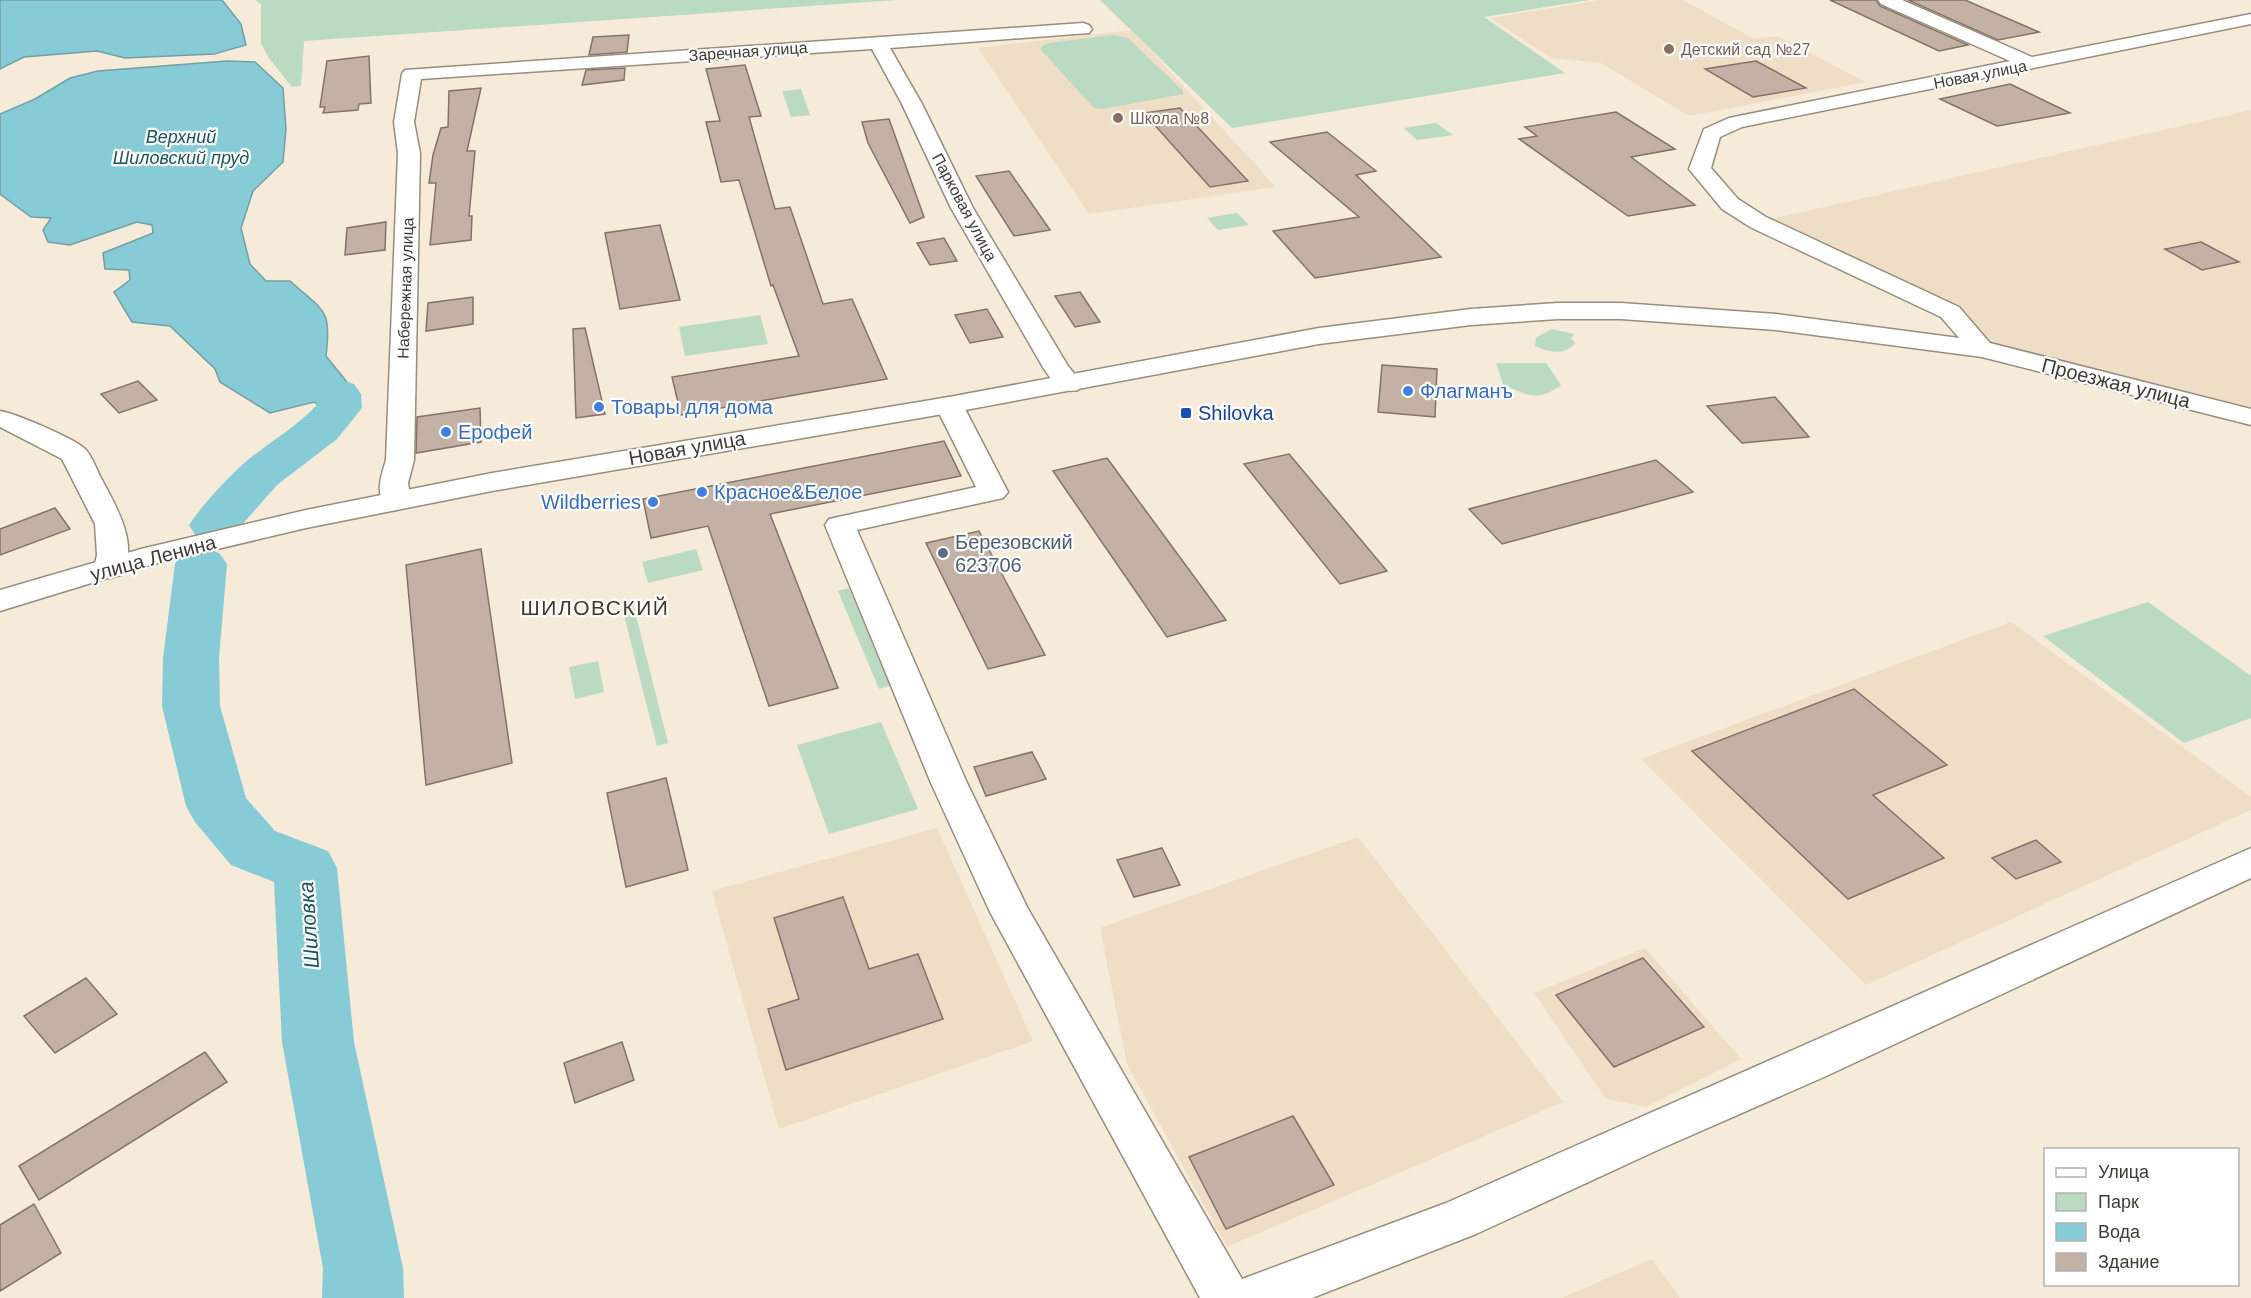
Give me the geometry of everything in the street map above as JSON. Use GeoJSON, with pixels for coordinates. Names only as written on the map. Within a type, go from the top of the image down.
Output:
{"type":"FeatureCollection","features":[{"type":"Feature","properties":{"kind":"street"},"geometry":{"type":"LineString","coordinates":[[1887,0],[2032,64]]}},
{"type":"Feature","properties":{"kind":"street"},"geometry":{"type":"LineString","coordinates":[[2243,0],[2251,5]]}},
{"type":"Feature","properties":{"kind":"street","name":"Новая улица"},"geometry":{"type":"LineString","coordinates":[[1982,349],[1950,312],[1758,222],[1730,204],[1700,169],[1711,133],[1736,122],[2251,19]]}},
{"type":"Feature","properties":{"kind":"street","name":"Заречная улица"},"geometry":{"type":"LineString","coordinates":[[412,74],[1083,29]]}},
{"type":"Feature","properties":{"kind":"street","name":"Парковая улица"},"geometry":{"type":"LineString","coordinates":[[878,43],[912,104],[962,208],[1063,376]]}},
{"type":"Feature","properties":{"kind":"street","name":"Набережная улица"},"geometry":{"type":"LineString","coordinates":[[396,501],[393,483],[400,460],[409,153],[404,122],[412,74]]}},
{"type":"Feature","properties":{"kind":"street","name":"Проезжая улица"},"geometry":{"type":"LineString","coordinates":[[1063,376],[1345,332],[1471,317],[1558,311],[1621,311],[1776,322],[1982,349],[2251,417]]}},
{"type":"Feature","properties":{"kind":"street","name":"Новая улица"},"geometry":{"type":"LineString","coordinates":[[306,519],[674,449],[948,405],[1063,376]]}},
{"type":"Feature","properties":{"kind":"street"},"geometry":{"type":"LineString","coordinates":[[948,405],[993,492],[840,525],[949,783],[1010,912],[1226,1298]]}},
{"type":"Feature","properties":{"kind":"street"},"geometry":{"type":"LineString","coordinates":[[0,419],[7,420],[74,454],[110,524],[112,555],[110,568]]}},
{"type":"Feature","properties":{"kind":"street","name":"улица Ленина"},"geometry":{"type":"LineString","coordinates":[[0,602],[141,558],[306,519]]}},
{"type":"Feature","properties":{"kind":"street"},"geometry":{"type":"LineString","coordinates":[[1252,1298],[1460,1219],[1820,1059],[2251,862]]}},
{"type":"Feature","properties":{"kind":"shaded area","name":"Детский сад №27"},"geometry":{"type":"Polygon","coordinates":[[[1602,0],[1683,0],[1754,39],[1777,36],[1866,82],[1689,116],[1601,63],[1551,58],[1490,18],[1602,0]]]}},
{"type":"Feature","properties":{"kind":"shaded area","name":"Школа №8"},"geometry":{"type":"Polygon","coordinates":[[[1132,30],[1276,187],[1089,214],[978,48],[1132,30]]]}},
{"type":"Feature","properties":{"kind":"shaded area"},"geometry":{"type":"Polygon","coordinates":[[[2251,110],[2251,414],[1982,349],[1950,312],[1758,222],[2251,110]]]}},
{"type":"Feature","properties":{"kind":"shaded area"},"geometry":{"type":"Polygon","coordinates":[[[2011,622],[2251,797],[2251,810],[1866,985],[1641,759],[2011,622]]]}},
{"type":"Feature","properties":{"kind":"shaded area"},"geometry":{"type":"Polygon","coordinates":[[[937,828],[1033,1041],[779,1129],[712,891],[937,828]]]}},
{"type":"Feature","properties":{"kind":"shaded area"},"geometry":{"type":"Polygon","coordinates":[[[1358,837],[1563,1102],[1227,1247],[1127,1064],[1100,928],[1358,837]]]}},
{"type":"Feature","properties":{"kind":"shaded area"},"geometry":{"type":"Polygon","coordinates":[[[1645,948],[1741,1059],[1646,1107],[1606,1099],[1534,993],[1645,948]]]}},
{"type":"Feature","properties":{"kind":"shaded area"},"geometry":{"type":"Polygon","coordinates":[[[1652,1259],[1680,1298],[1562,1298],[1652,1259]]]}},
{"type":"Feature","properties":{"kind":"green space"},"geometry":{"type":"Polygon","coordinates":[[[255,0],[897,0],[304,41],[301,86],[292,87],[268,57],[261,43],[261,4],[255,0]]]}},
{"type":"Feature","properties":{"kind":"green space"},"geometry":{"type":"Polygon","coordinates":[[[1100,0],[1589,0],[1484,17],[1565,73],[1232,128],[1100,0]]]}},
{"type":"Feature","properties":{"kind":"green space"},"geometry":{"type":"Polygon","coordinates":[[[1112,35],[1128,38],[1183,91],[1183,94],[1103,109],[1094,108],[1041,50],[1042,46],[1049,43],[1112,35]]]}},
{"type":"Feature","properties":{"kind":"green space"},"geometry":{"type":"Polygon","coordinates":[[[801,89],[810,115],[791,117],[782,91],[801,89]]]}},
{"type":"Feature","properties":{"kind":"green space"},"geometry":{"type":"Polygon","coordinates":[[[1436,123],[1453,135],[1417,140],[1404,128],[1436,123]]]}},
{"type":"Feature","properties":{"kind":"green space"},"geometry":{"type":"Polygon","coordinates":[[[1237,213],[1249,225],[1218,230],[1207,218],[1237,213]]]}},
{"type":"Feature","properties":{"kind":"green space"},"geometry":{"type":"Polygon","coordinates":[[[760,315],[768,344],[685,356],[679,327],[760,315]]]}},
{"type":"Feature","properties":{"kind":"green space"},"geometry":{"type":"Polygon","coordinates":[[[1551,329],[1575,334],[1571,338],[1575,343],[1561,351],[1545,350],[1535,346],[1536,338],[1551,329]]]}},
{"type":"Feature","properties":{"kind":"green space"},"geometry":{"type":"Polygon","coordinates":[[[1496,363],[1546,363],[1561,385],[1546,394],[1532,395],[1519,392],[1503,384],[1496,363]]]}},
{"type":"Feature","properties":{"kind":"green space"},"geometry":{"type":"Polygon","coordinates":[[[696,549],[703,570],[648,583],[642,562],[696,549]]]}},
{"type":"Feature","properties":{"kind":"green space"},"geometry":{"type":"Polygon","coordinates":[[[849,588],[890,686],[879,689],[838,591],[849,588]]]}},
{"type":"Feature","properties":{"kind":"green space"},"geometry":{"type":"Polygon","coordinates":[[[2148,602],[2251,676],[2251,718],[2184,743],[2043,636],[2148,602]]]}},
{"type":"Feature","properties":{"kind":"green space"},"geometry":{"type":"Polygon","coordinates":[[[633,604],[668,743],[657,746],[622,607],[633,604]]]}},
{"type":"Feature","properties":{"kind":"green space"},"geometry":{"type":"Polygon","coordinates":[[[598,661],[604,692],[575,699],[569,667],[598,661]]]}},
{"type":"Feature","properties":{"kind":"green space"},"geometry":{"type":"Polygon","coordinates":[[[881,722],[918,809],[829,834],[797,745],[881,722]]]}},
{"type":"Feature","properties":{"kind":"water"},"geometry":{"type":"Polygon","coordinates":[[[0,0],[222,0],[241,24],[246,45],[214,54],[125,58],[97,51],[24,57],[0,69],[0,0]]]}},
{"type":"Feature","properties":{"kind":"water","name":"Верхний Шиловский пруд"},"geometry":{"type":"Polygon","coordinates":[[[227,61],[255,62],[283,88],[286,129],[283,162],[253,191],[241,228],[250,264],[266,281],[290,281],[318,306],[326,319],[328,340],[326,356],[351,387],[346,420],[320,429],[326,410],[314,402],[270,413],[220,382],[215,369],[170,326],[132,322],[114,292],[130,280],[129,270],[105,269],[103,253],[153,233],[152,225],[137,222],[70,245],[48,242],[43,230],[51,218],[31,217],[0,194],[0,114],[35,99],[70,78],[98,71],[227,61]]]}},
{"type":"Feature","properties":{"kind":"building"},"geometry":{"type":"Polygon","coordinates":[[[1830,0],[1876,0],[1880,6],[1968,45],[1939,51],[1830,0]]]}},
{"type":"Feature","properties":{"kind":"building"},"geometry":{"type":"Polygon","coordinates":[[[1908,0],[1965,0],[2039,32],[1998,40],[1908,0]]]}},
{"type":"Feature","properties":{"kind":"building"},"geometry":{"type":"Polygon","coordinates":[[[629,35],[627,52],[589,55],[593,37],[629,35]]]}},
{"type":"Feature","properties":{"kind":"building"},"geometry":{"type":"Polygon","coordinates":[[[369,56],[371,103],[359,104],[358,110],[323,113],[325,107],[320,107],[327,61],[369,56]]]}},
{"type":"Feature","properties":{"kind":"building"},"geometry":{"type":"Polygon","coordinates":[[[1756,61],[1806,88],[1753,97],[1705,69],[1756,61]]]}},
{"type":"Feature","properties":{"kind":"building"},"geometry":{"type":"Polygon","coordinates":[[[745,65],[761,116],[749,117],[775,209],[790,207],[823,304],[852,299],[887,379],[681,415],[672,377],[799,356],[773,285],[771,286],[739,180],[721,182],[706,122],[720,121],[706,69],[745,65]]]}},
{"type":"Feature","properties":{"kind":"building"},"geometry":{"type":"Polygon","coordinates":[[[625,68],[624,80],[582,85],[586,70],[625,68]]]}},
{"type":"Feature","properties":{"kind":"building"},"geometry":{"type":"Polygon","coordinates":[[[2010,84],[2070,113],[1997,126],[1940,99],[2010,84]]]}},
{"type":"Feature","properties":{"kind":"building"},"geometry":{"type":"Polygon","coordinates":[[[481,88],[467,151],[475,151],[469,216],[472,216],[471,240],[430,245],[436,183],[429,183],[433,155],[441,128],[448,127],[449,91],[481,88]]]}},
{"type":"Feature","properties":{"kind":"building","name":"Школа №8"},"geometry":{"type":"Polygon","coordinates":[[[1180,108],[1248,181],[1210,187],[1144,113],[1180,108]]]}},
{"type":"Feature","properties":{"kind":"building"},"geometry":{"type":"Polygon","coordinates":[[[1616,112],[1675,149],[1631,157],[1695,205],[1628,216],[1519,139],[1537,136],[1525,127],[1616,112]]]}},
{"type":"Feature","properties":{"kind":"building"},"geometry":{"type":"Polygon","coordinates":[[[889,119],[924,217],[910,223],[868,143],[862,122],[889,119]]]}},
{"type":"Feature","properties":{"kind":"building"},"geometry":{"type":"Polygon","coordinates":[[[1327,132],[1376,171],[1356,175],[1441,257],[1315,278],[1273,231],[1359,217],[1270,142],[1327,132]]]}},
{"type":"Feature","properties":{"kind":"building"},"geometry":{"type":"Polygon","coordinates":[[[1009,171],[1050,230],[1014,236],[976,176],[1009,171]]]}},
{"type":"Feature","properties":{"kind":"building"},"geometry":{"type":"Polygon","coordinates":[[[386,222],[385,250],[345,255],[347,228],[386,222]]]}},
{"type":"Feature","properties":{"kind":"building"},"geometry":{"type":"Polygon","coordinates":[[[660,225],[680,300],[620,309],[605,233],[660,225]]]}},
{"type":"Feature","properties":{"kind":"building"},"geometry":{"type":"Polygon","coordinates":[[[944,238],[957,261],[930,265],[917,243],[944,238]]]}},
{"type":"Feature","properties":{"kind":"building"},"geometry":{"type":"Polygon","coordinates":[[[2201,242],[2239,262],[2202,270],[2165,249],[2201,242]]]}},
{"type":"Feature","properties":{"kind":"building"},"geometry":{"type":"Polygon","coordinates":[[[1080,292],[1100,322],[1075,327],[1055,296],[1080,292]]]}},
{"type":"Feature","properties":{"kind":"building"},"geometry":{"type":"Polygon","coordinates":[[[473,297],[473,324],[426,331],[428,303],[473,297]]]}},
{"type":"Feature","properties":{"kind":"building"},"geometry":{"type":"Polygon","coordinates":[[[987,309],[1003,337],[970,343],[955,315],[987,309]]]}},
{"type":"Feature","properties":{"kind":"building"},"geometry":{"type":"Polygon","coordinates":[[[585,328],[605,414],[576,418],[573,329],[585,328]]]}},
{"type":"Feature","properties":{"kind":"building","name":"Флагманъ"},"geometry":{"type":"Polygon","coordinates":[[[1382,365],[1437,369],[1435,417],[1378,412],[1382,365]]]}},
{"type":"Feature","properties":{"kind":"building"},"geometry":{"type":"Polygon","coordinates":[[[138,381],[157,400],[119,413],[101,394],[138,381]]]}},
{"type":"Feature","properties":{"kind":"building"},"geometry":{"type":"Polygon","coordinates":[[[1775,397],[1809,437],[1742,443],[1707,406],[1775,397]]]}},
{"type":"Feature","properties":{"kind":"building"},"geometry":{"type":"Polygon","coordinates":[[[480,408],[481,442],[416,453],[417,417],[480,408]]]}},
{"type":"Feature","properties":{"kind":"building"},"geometry":{"type":"Polygon","coordinates":[[[944,441],[961,476],[770,514],[838,688],[769,706],[708,526],[651,538],[643,499],[944,441]]]}},
{"type":"Feature","properties":{"kind":"building"},"geometry":{"type":"Polygon","coordinates":[[[1289,454],[1387,571],[1340,584],[1244,464],[1289,454]]]}},
{"type":"Feature","properties":{"kind":"building"},"geometry":{"type":"Polygon","coordinates":[[[1107,458],[1226,620],[1167,637],[1053,471],[1107,458]]]}},
{"type":"Feature","properties":{"kind":"building"},"geometry":{"type":"Polygon","coordinates":[[[1656,460],[1693,492],[1502,544],[1469,509],[1656,460]]]}},
{"type":"Feature","properties":{"kind":"building"},"geometry":{"type":"Polygon","coordinates":[[[55,508],[70,529],[0,555],[0,529],[55,508]]]}},
{"type":"Feature","properties":{"kind":"building"},"geometry":{"type":"Polygon","coordinates":[[[979,531],[1045,655],[988,669],[926,543],[979,531]]]}},
{"type":"Feature","properties":{"kind":"building"},"geometry":{"type":"Polygon","coordinates":[[[481,549],[512,763],[426,785],[406,565],[481,549]]]}},
{"type":"Feature","properties":{"kind":"building"},"geometry":{"type":"Polygon","coordinates":[[[1854,689],[1947,765],[1873,795],[1944,858],[1848,899],[1692,751],[1854,689]]]}},
{"type":"Feature","properties":{"kind":"building"},"geometry":{"type":"Polygon","coordinates":[[[1032,752],[1046,779],[986,796],[974,767],[1032,752]]]}},
{"type":"Feature","properties":{"kind":"building"},"geometry":{"type":"Polygon","coordinates":[[[666,778],[688,870],[626,887],[607,793],[666,778]]]}},
{"type":"Feature","properties":{"kind":"building"},"geometry":{"type":"Polygon","coordinates":[[[2036,840],[2061,862],[2016,879],[1992,858],[2036,840]]]}},
{"type":"Feature","properties":{"kind":"building"},"geometry":{"type":"Polygon","coordinates":[[[1162,848],[1180,885],[1134,897],[1117,860],[1162,848]]]}},
{"type":"Feature","properties":{"kind":"building"},"geometry":{"type":"Polygon","coordinates":[[[843,897],[869,969],[918,954],[943,1019],[786,1070],[768,1009],[799,999],[774,918],[843,897]]]}},
{"type":"Feature","properties":{"kind":"building"},"geometry":{"type":"Polygon","coordinates":[[[1643,958],[1704,1027],[1614,1067],[1556,995],[1643,958]]]}},
{"type":"Feature","properties":{"kind":"building"},"geometry":{"type":"Polygon","coordinates":[[[86,978],[117,1014],[55,1053],[24,1016],[86,978]]]}},
{"type":"Feature","properties":{"kind":"building"},"geometry":{"type":"Polygon","coordinates":[[[622,1042],[634,1080],[575,1103],[564,1063],[622,1042]]]}},
{"type":"Feature","properties":{"kind":"building"},"geometry":{"type":"Polygon","coordinates":[[[205,1052],[227,1082],[39,1200],[19,1166],[205,1052]]]}},
{"type":"Feature","properties":{"kind":"building"},"geometry":{"type":"Polygon","coordinates":[[[1293,1116],[1334,1185],[1226,1229],[1189,1157],[1293,1116]]]}},
{"type":"Feature","properties":{"kind":"building"},"geometry":{"type":"Polygon","coordinates":[[[34,1204],[61,1253],[0,1291],[0,1225],[34,1204]]]}},
{"type":"Feature","properties":{"kind":"waterway","name":"Шиловка"},"geometry":{"type":"LineString","coordinates":[[214,525],[260,475],[320,429],[339,408],[338,394],[314,387],[308,382]]}},
{"type":"Feature","properties":{"kind":"waterway","name":"Шиловка"},"geometry":{"type":"LineString","coordinates":[[201,564],[191,658],[191,706],[217,806],[253,848],[305,868],[318,1042],[363,1268],[363,1298]]}},
{"type":"Feature","properties":{"kind":"place","name":"Детский сад №27"},"geometry":{"type":"Point","coordinates":[1669,49]}},
{"type":"Feature","properties":{"kind":"place","name":"Школа №8"},"geometry":{"type":"Point","coordinates":[1118,118]}},
{"type":"Feature","properties":{"kind":"place","name":"Флагманъ"},"geometry":{"type":"Point","coordinates":[1408,391]}},
{"type":"Feature","properties":{"kind":"place","name":"Товары для дома"},"geometry":{"type":"Point","coordinates":[599,407]}},
{"type":"Feature","properties":{"kind":"place","name":"Shilovka"},"geometry":{"type":"Point","coordinates":[1186,413]}},
{"type":"Feature","properties":{"kind":"place","name":"Ерофей"},"geometry":{"type":"Point","coordinates":[446,432]}},
{"type":"Feature","properties":{"kind":"place","name":"Красное&Белое"},"geometry":{"type":"Point","coordinates":[702,492]}},
{"type":"Feature","properties":{"kind":"place","name":"Wildberries"},"geometry":{"type":"Point","coordinates":[653,502]}},
{"type":"Feature","properties":{"kind":"place","name":"Березовский 623706"},"geometry":{"type":"Point","coordinates":[943,553]}},
{"type":"Feature","properties":{"kind":"district","name":"ШИЛОВСКИЙ"},"geometry":{"type":"Point","coordinates":[595,608]}}]}
